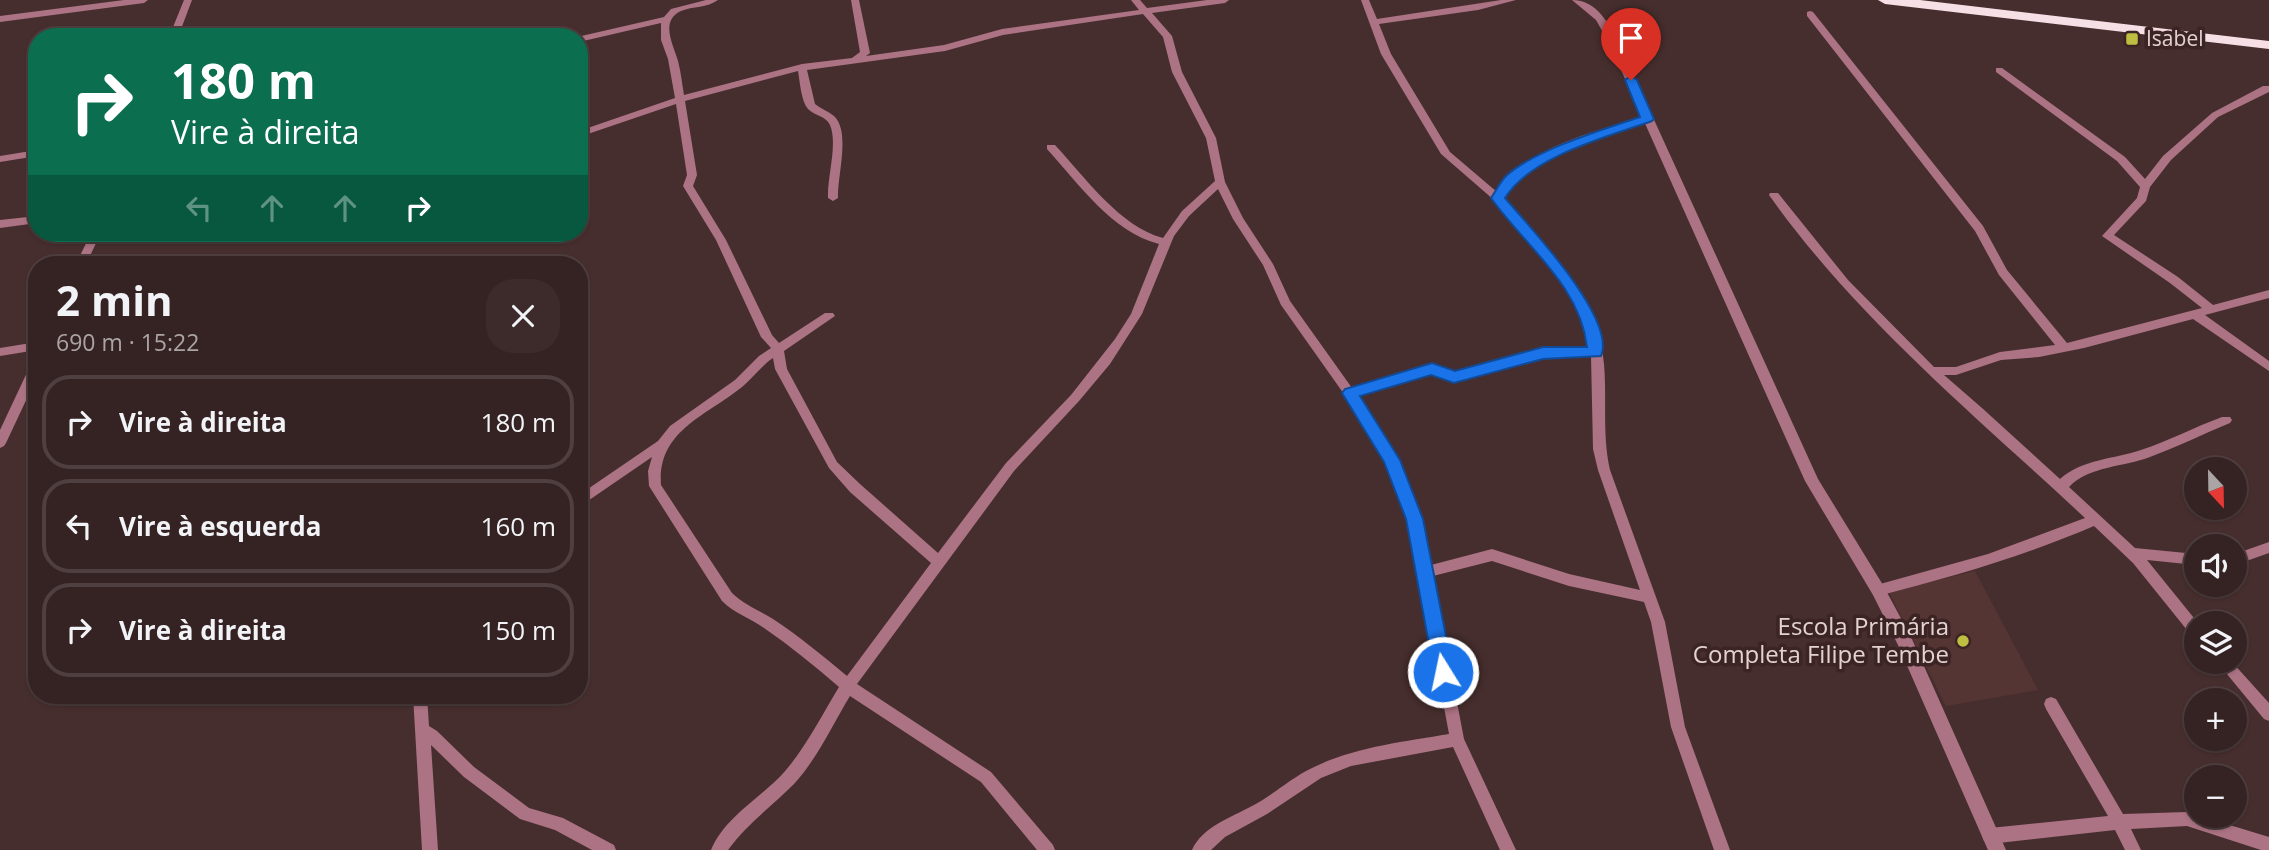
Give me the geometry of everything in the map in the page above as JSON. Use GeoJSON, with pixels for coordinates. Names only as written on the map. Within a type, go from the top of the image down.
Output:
{"type":"FeatureCollection","features":[{"type":"Feature","properties":{"kind":"highway"},"geometry":{"type":"LineString","coordinates":[[1885,0],[2269,45]]}},
{"type":"Feature","properties":{"kind":"street"},"geometry":{"type":"LineString","coordinates":[[0,19],[144,0]]}},
{"type":"Feature","properties":{"kind":"street"},"geometry":{"type":"LineString","coordinates":[[177,28],[188,0]]}},
{"type":"Feature","properties":{"kind":"street"},"geometry":{"type":"LineString","coordinates":[[714,0],[679,9],[668,14],[664,20],[666,47],[673,59],[692,175],[688,186],[721,240],[768,337],[778,349],[781,369],[834,465],[855,488],[939,562]]}},
{"type":"Feature","properties":{"kind":"street"},"geometry":{"type":"LineString","coordinates":[[853,61],[865,52],[855,0]]}},
{"type":"Feature","properties":{"kind":"street"},"geometry":{"type":"LineString","coordinates":[[1135,0],[1167,36],[1177,72],[1215,149],[1220,182],[1238,219],[1268,264],[1285,302],[1350,393],[1392,460],[1415,519],[1457,739],[1508,850]]}},
{"type":"Feature","properties":{"kind":"street"},"geometry":{"type":"LineString","coordinates":[[588,131],[680,99],[802,67],[945,48],[1002,32],[1225,0]]}},
{"type":"Feature","properties":{"kind":"street"},"geometry":{"type":"LineString","coordinates":[[1366,0],[1386,54],[1446,154],[1498,198],[1570,283],[1593,334],[1599,449],[1610,492],[1658,622],[1678,727],[1722,850]]}},
{"type":"Feature","properties":{"kind":"street"},"geometry":{"type":"LineString","coordinates":[[1374,22],[1418,13],[1478,8],[1512,0]]}},
{"type":"Feature","properties":{"kind":"street"},"geometry":{"type":"LineString","coordinates":[[1577,0],[1605,26],[1812,481],[1878,590],[1910,652],[1994,843],[2119,822],[2187,819],[2269,845]]}},
{"type":"Feature","properties":{"kind":"street"},"geometry":{"type":"LineString","coordinates":[[1810,13],[1979,229],[2003,272],[2064,348]]}},
{"type":"Feature","properties":{"kind":"street"},"geometry":{"type":"LineString","coordinates":[[588,37],[664,20]]}},
{"type":"Feature","properties":{"kind":"street"},"geometry":{"type":"LineString","coordinates":[[802,67],[810,105],[831,118],[838,131],[832,177],[833,198]]}},
{"type":"Feature","properties":{"kind":"street"},"geometry":{"type":"LineString","coordinates":[[1999,70],[2121,159],[2145,186]]}},
{"type":"Feature","properties":{"kind":"street"},"geometry":{"type":"LineString","coordinates":[[2211,309],[2174,280],[2107,236],[2142,199],[2145,186],[2167,158],[2215,115],[2266,88],[2269,89]]}},
{"type":"Feature","properties":{"kind":"street"},"geometry":{"type":"LineString","coordinates":[[1498,198],[1509,180],[1522,170],[1583,141],[1647,119]]}},
{"type":"Feature","properties":{"kind":"street"},"geometry":{"type":"LineString","coordinates":[[1051,147],[1127,227],[1153,241],[1166,242]]}},
{"type":"Feature","properties":{"kind":"street"},"geometry":{"type":"LineString","coordinates":[[0,159],[28,154]]}},
{"type":"Feature","properties":{"kind":"street"},"geometry":{"type":"LineString","coordinates":[[719,850],[737,825],[790,777],[807,754],[848,685],[1010,467],[1119,343],[1133,321],[1166,242],[1200,199],[1220,182]]}},
{"type":"Feature","properties":{"kind":"street"},"geometry":{"type":"LineString","coordinates":[[1774,195],[1844,283],[1931,371],[2131,553],[2146,560],[2184,559]]}},
{"type":"Feature","properties":{"kind":"street"},"geometry":{"type":"LineString","coordinates":[[0,224],[28,220]]}},
{"type":"Feature","properties":{"kind":"street"},"geometry":{"type":"LineString","coordinates":[[1931,371],[1956,371],[2000,356],[2064,348],[2196,316],[2211,309],[2269,294]]}},
{"type":"Feature","properties":{"kind":"street"},"geometry":{"type":"LineString","coordinates":[[588,496],[664,442],[674,429],[719,398],[778,349],[829,316]]}},
{"type":"Feature","properties":{"kind":"street"},"geometry":{"type":"LineString","coordinates":[[2196,316],[2269,367]]}},
{"type":"Feature","properties":{"kind":"street"},"geometry":{"type":"LineString","coordinates":[[0,352],[28,347]]}},
{"type":"Feature","properties":{"kind":"street"},"geometry":{"type":"LineString","coordinates":[[1350,393],[1432,369],[1454,377],[1543,353],[1595,352]]}},
{"type":"Feature","properties":{"kind":"street"},"geometry":{"type":"LineString","coordinates":[[1956,371],[1952,382],[1956,392]]}},
{"type":"Feature","properties":{"kind":"street"},"geometry":{"type":"LineString","coordinates":[[1,440],[28,383]]}},
{"type":"Feature","properties":{"kind":"street"},"geometry":{"type":"LineString","coordinates":[[2060,489],[2073,476],[2150,452],[2226,420]]}},
{"type":"Feature","properties":{"kind":"street"},"geometry":{"type":"LineString","coordinates":[[664,442],[654,471],[655,486],[727,597],[735,605],[765,621],[798,644],[848,685],[986,777],[1047,850]]}},
{"type":"Feature","properties":{"kind":"street"},"geometry":{"type":"LineString","coordinates":[[1878,590],[1980,562],[2095,520]]}},
{"type":"Feature","properties":{"kind":"street"},"geometry":{"type":"LineString","coordinates":[[2247,555],[2269,547]]}},
{"type":"Feature","properties":{"kind":"street"},"geometry":{"type":"LineString","coordinates":[[1426,572],[1492,555],[1569,580],[1647,597]]}},
{"type":"Feature","properties":{"kind":"street"},"geometry":{"type":"LineString","coordinates":[[2146,560],[2184,614]]}},
{"type":"Feature","properties":{"kind":"street"},"geometry":{"type":"LineString","coordinates":[[2234,674],[2269,714]]}},
{"type":"Feature","properties":{"kind":"street"},"geometry":{"type":"LineString","coordinates":[[420,704],[430,850]]}},
{"type":"Feature","properties":{"kind":"street"},"geometry":{"type":"LineString","coordinates":[[2051,704],[2133,850]]}},
{"type":"Feature","properties":{"kind":"street"},"geometry":{"type":"LineString","coordinates":[[421,729],[432,736],[468,772],[498,791],[525,814],[558,823],[608,850]]}},
{"type":"Feature","properties":{"kind":"street"},"geometry":{"type":"LineString","coordinates":[[1199,850],[1219,832],[1262,809],[1316,773],[1352,759],[1457,739]]}},
{"type":"Feature","properties":{"kind":"shaded area","name":"Escola Primária Completa Filipe Tembe"},"geometry":{"type":"Polygon","coordinates":[[[1975,571],[2038,690],[1946,706],[1889,592],[1975,571]]]}},
{"type":"Feature","properties":{"kind":"place","name":"Isabel"},"geometry":{"type":"Point","coordinates":[2132,39]}},
{"type":"Feature","properties":{"kind":"place","name":"Escola Primária Completa Filipe Tembe"},"geometry":{"type":"Point","coordinates":[1963,641]}},
{"type":"Feature","properties":{"kind":"route"},"geometry":{"type":"LineString","coordinates":[[1443,672],[1415,519],[1392,460],[1350,393],[1432,369],[1454,377],[1543,353],[1595,352],[1593,334],[1570,283],[1498,198],[1509,180],[1522,170],[1583,141],[1647,119],[1631,80]]}}]}
